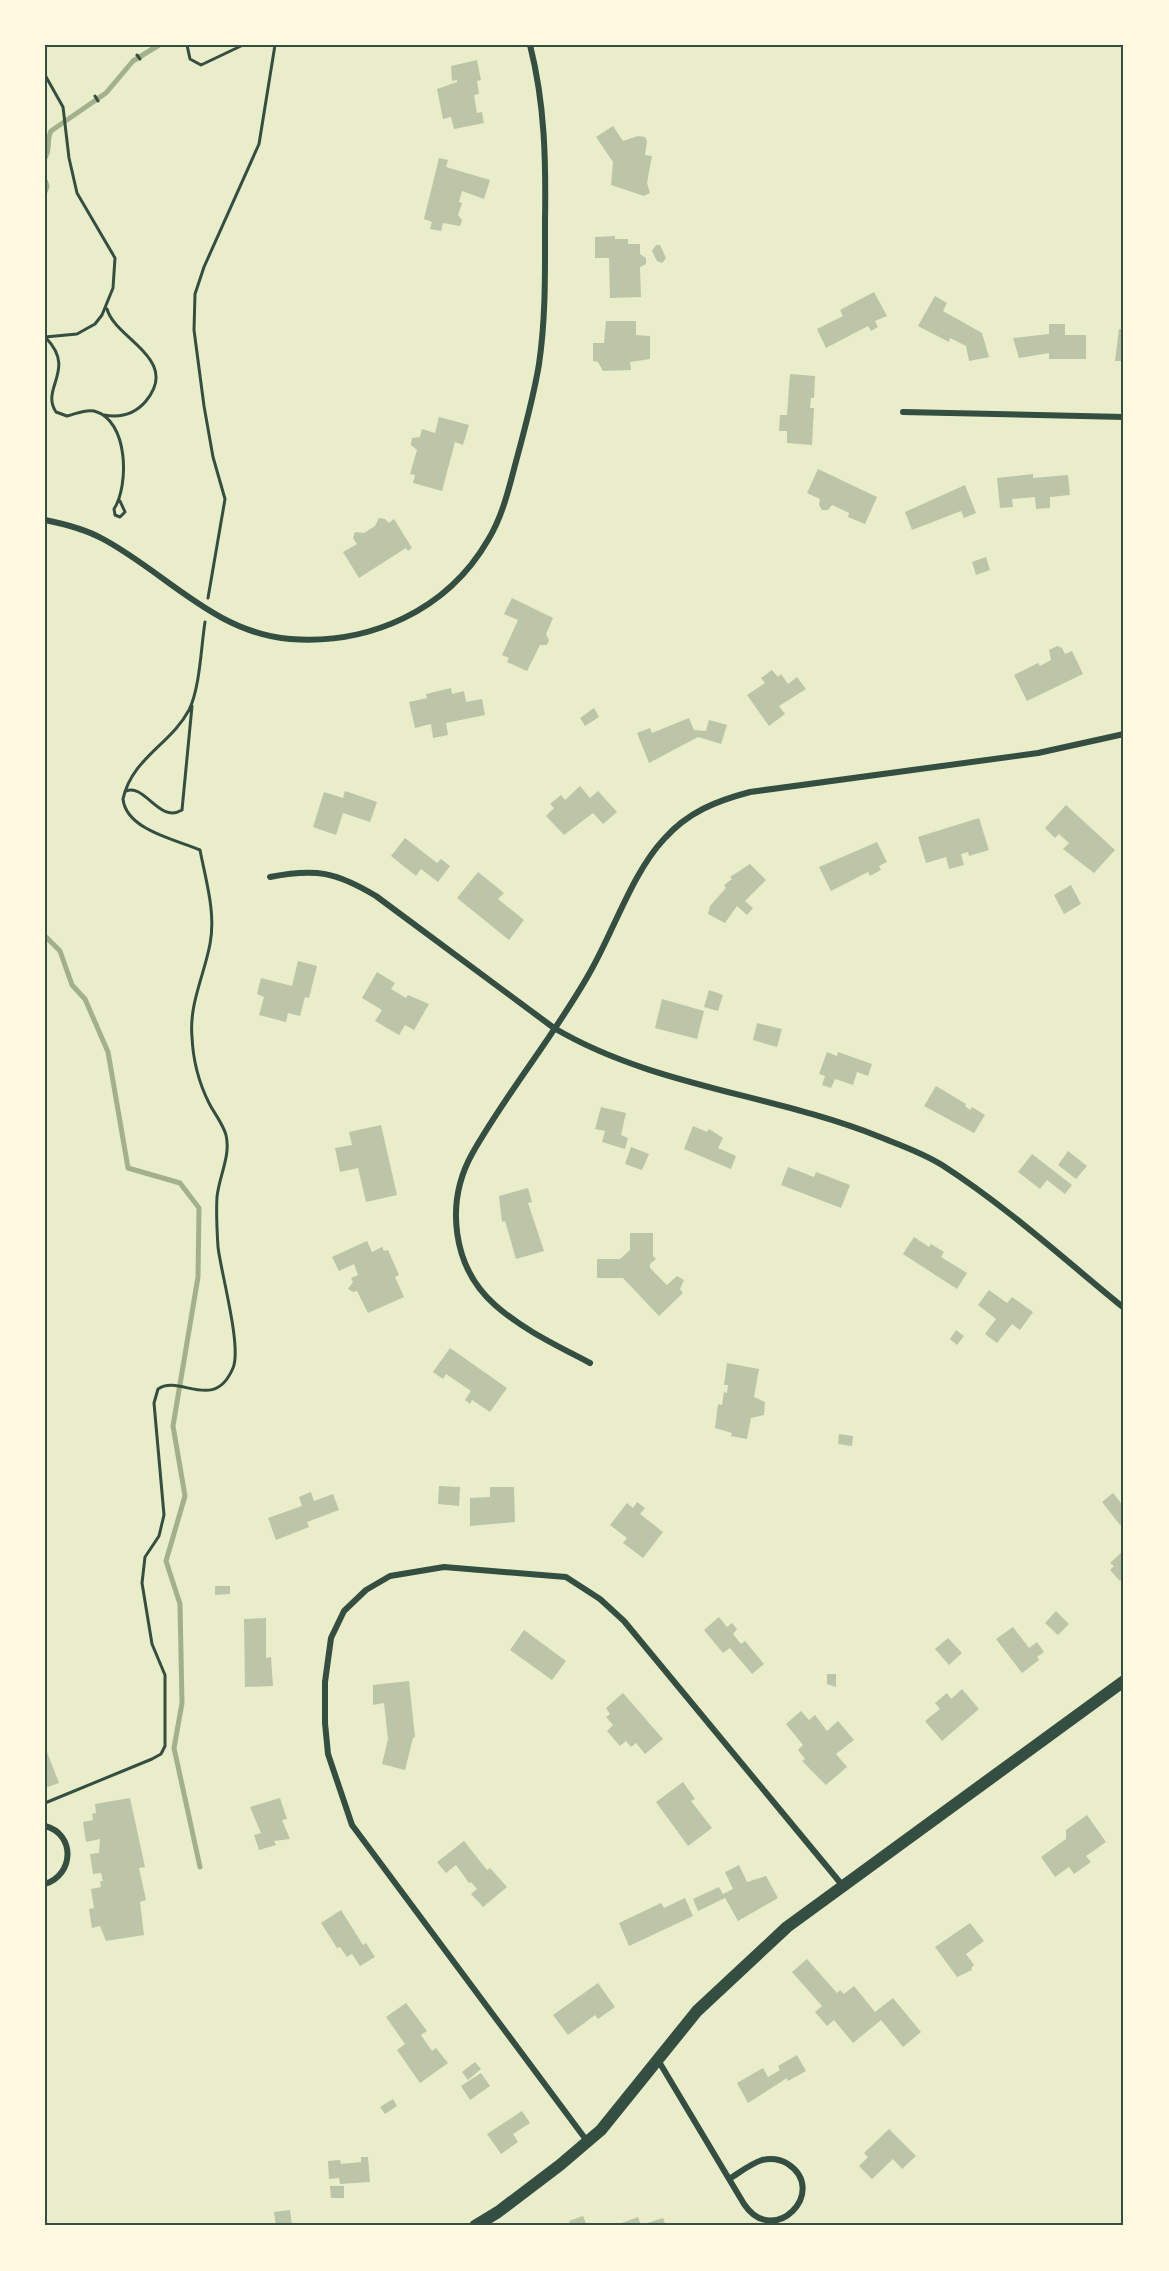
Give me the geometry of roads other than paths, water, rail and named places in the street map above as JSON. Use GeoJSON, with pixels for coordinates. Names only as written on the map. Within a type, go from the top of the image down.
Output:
{"type":"FeatureCollection","features":[{"type":"Feature","properties":{"kind":"main road"},"geometry":{"type":"LineString","coordinates":[[475,2226],[498,2212],[601,2130],[697,2010],[787,1927],[1124,1681]]}},
{"type":"Feature","properties":{"kind":"street"},"geometry":{"type":"LineString","coordinates":[[45,520],[100,537],[226,620],[258,633],[287,639],[349,638],[379,630],[432,602],[466,570],[488,541],[501,514],[510,486],[535,389],[542,333],[545,131],[542,93],[530,45]]}},
{"type":"Feature","properties":{"kind":"street"},"geometry":{"type":"LineString","coordinates":[[903,412],[1124,417]]}},
{"type":"Feature","properties":{"kind":"street"},"geometry":{"type":"LineString","coordinates":[[590,1363],[513,1320],[490,1300],[466,1266],[456,1226],[457,1192],[468,1161],[589,975],[652,853],[680,823],[709,804],[750,792],[1038,753],[1124,734]]}},
{"type":"Feature","properties":{"kind":"street"},"geometry":{"type":"LineString","coordinates":[[270,877],[321,872],[346,879],[376,896],[554,1028],[574,1040],[643,1069],[788,1107],[878,1136],[940,1164],[1026,1229],[1124,1308]]}},
{"type":"Feature","properties":{"kind":"street"},"geometry":{"type":"LineString","coordinates":[[588,2141],[352,1825],[328,1754],[325,1723],[325,1682],[331,1638],[344,1611],[366,1590],[390,1576],[444,1568],[566,1577],[600,1599],[624,1622],[843,1886]]}},
{"type":"Feature","properties":{"kind":"street"},"geometry":{"type":"LineString","coordinates":[[45,1826],[57,1832],[64,1839],[68,1858],[60,1875],[45,1884]]}},
{"type":"Feature","properties":{"kind":"street"},"geometry":{"type":"LineString","coordinates":[[658,2060],[729,2179],[748,2209],[764,2220],[777,2220],[789,2215],[800,2200],[802,2188],[799,2175],[790,2165],[777,2159],[757,2162],[729,2179]]}},
{"type":"Feature","properties":{"kind":"waterway"},"geometry":{"type":"LineString","coordinates":[[45,158],[51,131],[106,93],[133,61],[159,45]]}},
{"type":"Feature","properties":{"kind":"waterway"},"geometry":{"type":"LineString","coordinates":[[45,180],[47,186],[45,192]]}},
{"type":"Feature","properties":{"kind":"waterway"},"geometry":{"type":"LineString","coordinates":[[45,936],[60,951],[72,985],[85,999],[108,1052],[128,1168],[180,1183],[199,1208],[198,1277],[173,1426],[185,1496],[166,1561],[180,1604],[182,1703],[174,1748],[200,1867]]}}]}
